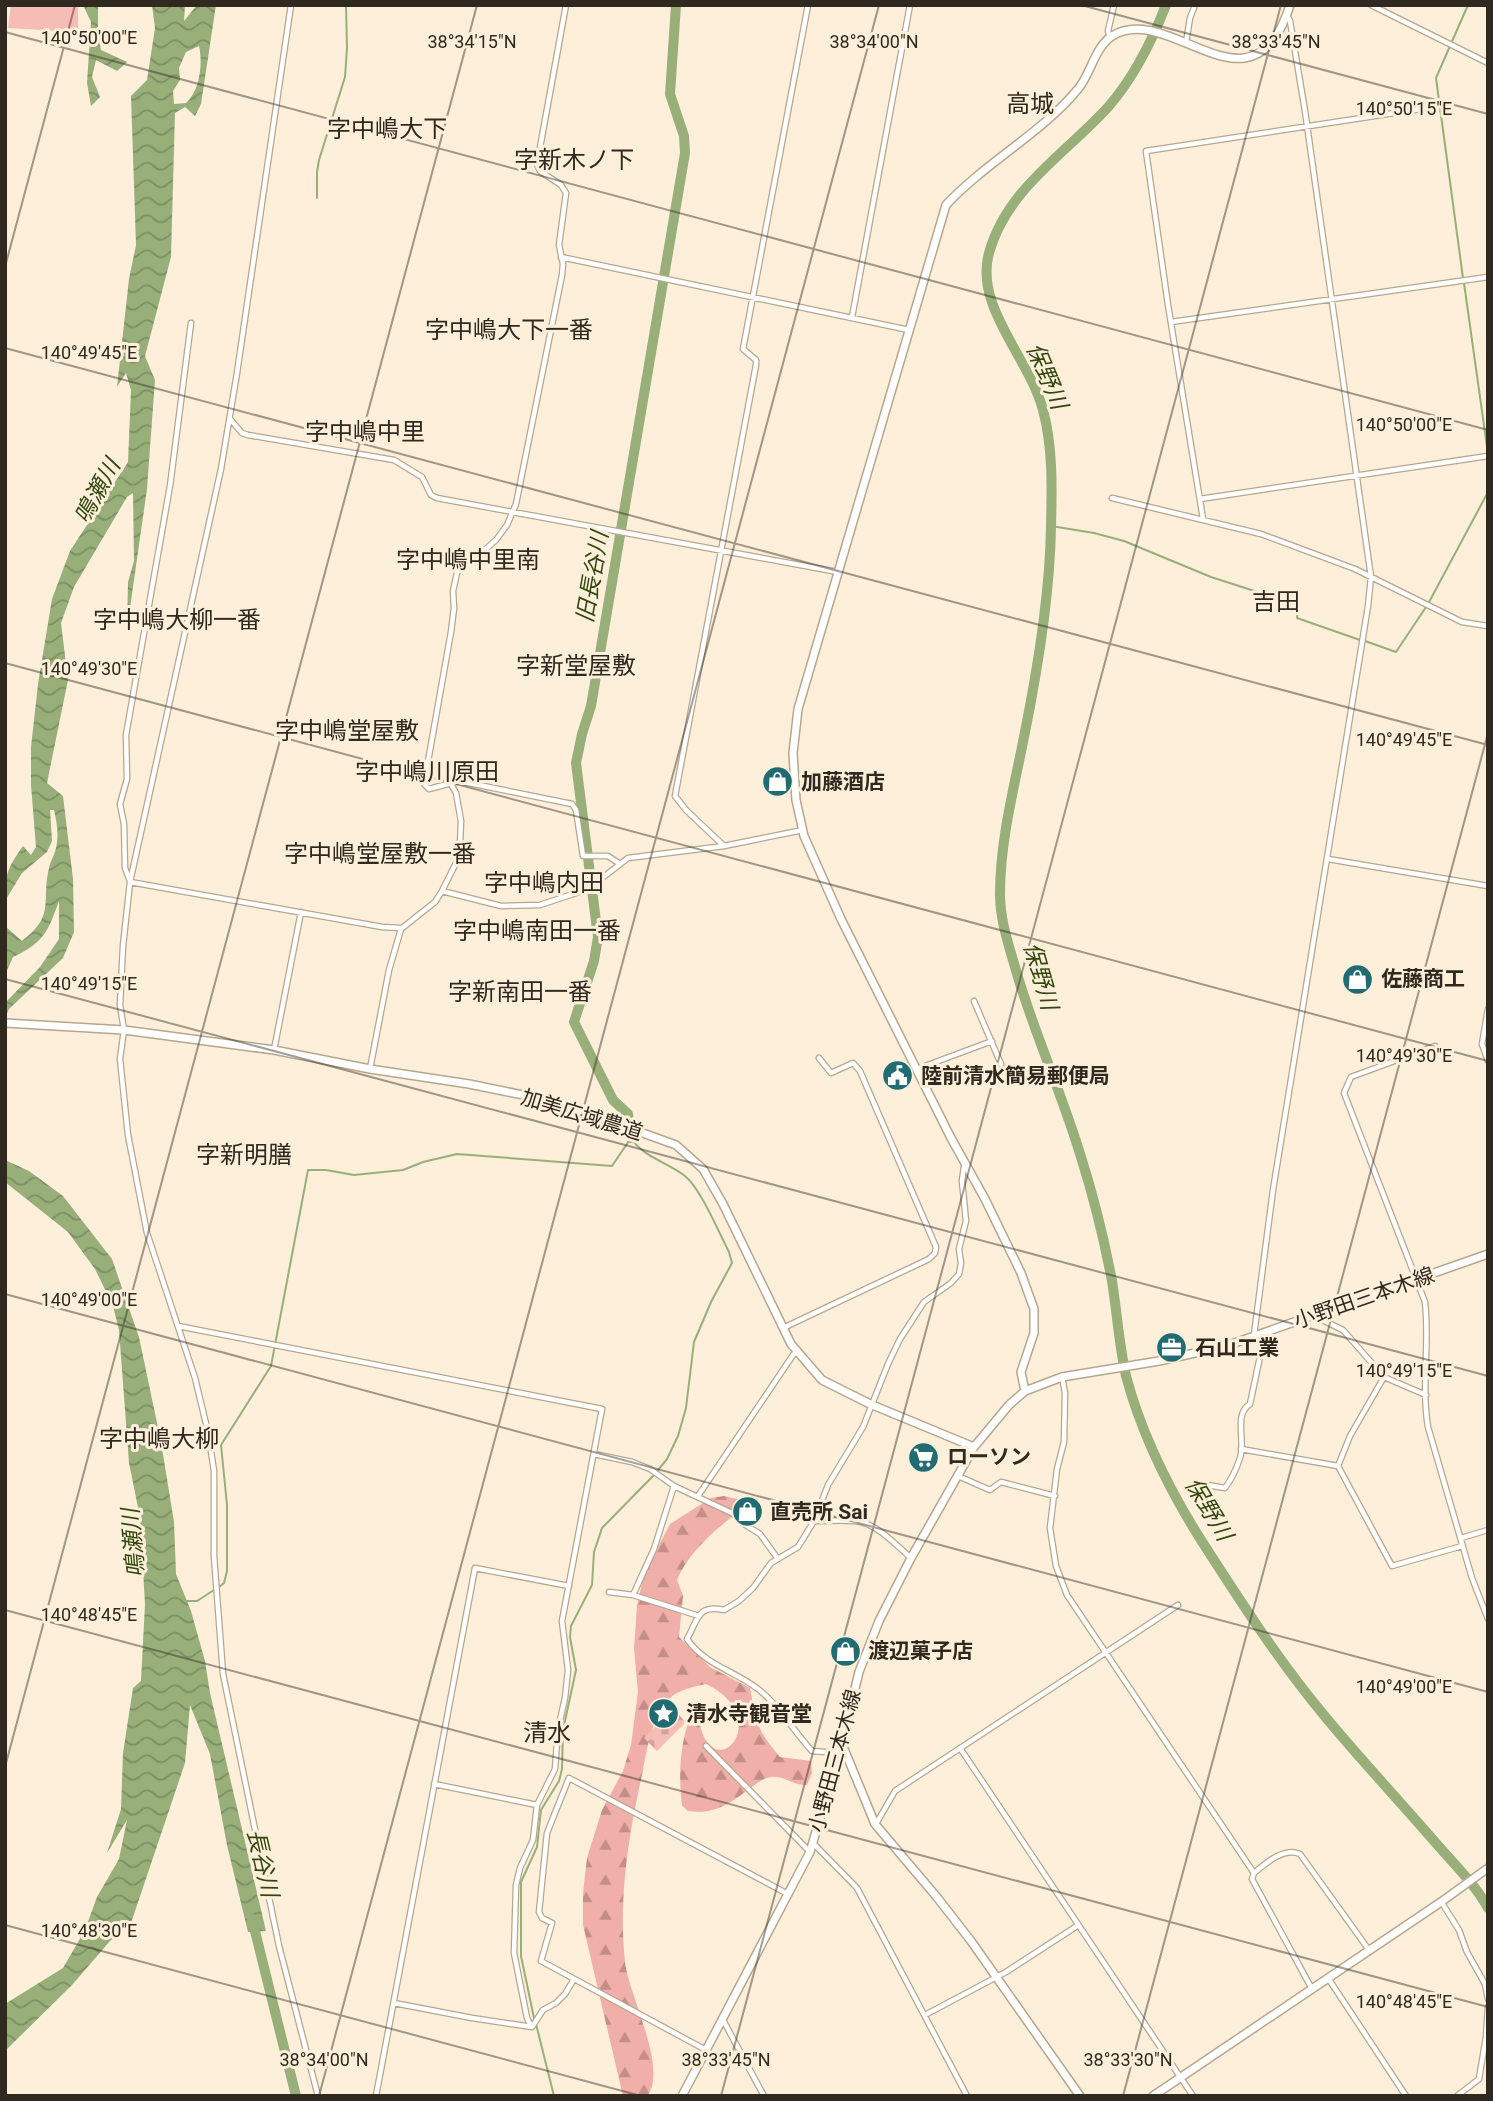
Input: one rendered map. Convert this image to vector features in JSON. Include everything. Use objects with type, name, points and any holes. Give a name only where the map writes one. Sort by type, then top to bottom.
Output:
[{"type":"street","points":[[291,5],[230,419],[194,598],[130,882],[123,946],[120,1005],[124,1030],[120,1059],[123,1099],[135,1173],[156,1267],[200,1394],[212,1458],[214,1556],[223,1674],[279,1946],[318,2096]]},
{"type":"street","points":[[566,5],[537,164],[540,171],[559,183],[566,193],[560,238],[562,275],[514,511],[496,540],[486,550],[462,565],[455,581],[452,624],[424,784],[427,789],[459,781],[572,804],[576,810],[583,856],[608,856],[620,864]]},
{"type":"street","points":[[724,846],[675,796],[756,365],[754,358],[743,349],[808,5]]},
{"type":"street","points":[[852,317],[910,5]]},
{"type":"street","points":[[1110,39],[1108,31],[1114,5]]},
{"type":"street","points":[[1186,43],[1195,5]]},
{"type":"street","points":[[1025,1391],[1021,1372],[1034,1333],[1034,1309],[1015,1261],[985,1199],[841,919],[803,830],[796,800],[793,753],[798,709],[946,205],[966,184],[1056,111],[1080,88],[1097,53],[1110,39],[1128,30],[1149,31],[1228,58],[1251,57],[1272,45],[1284,26],[1290,5]]},
{"type":"street","points":[[1371,5],[1488,63]]},
{"type":"street","points":[[1207,1485],[1225,1488],[1240,1458],[1242,1415],[1245,1407],[1250,1404],[1262,1347],[1257,1335],[1273,1190],[1371,577],[1294,39],[1287,15]]},
{"type":"street","points":[[1203,519],[1146,151],[1427,108]]},
{"type":"street","points":[[561,257],[909,330]]},
{"type":"street","points":[[1171,322],[1488,277]]},
{"type":"street","points":[[130,882],[125,868],[124,824],[120,804],[127,779],[126,735],[170,486],[191,323]]},
{"type":"street","points":[[230,419],[247,435],[394,460],[422,477],[433,498],[839,573]]},
{"type":"street","points":[[1200,499],[1486,457]]},
{"type":"street","points":[[1112,498],[1261,534],[1371,577],[1462,622],[1488,626]]},
{"type":"street","points":[[370,1069],[389,970],[402,928],[430,907],[442,891],[457,861],[461,835],[456,793],[451,784]]},
{"type":"street","points":[[442,891],[501,906],[540,905],[588,889],[624,860],[633,857],[724,846],[803,830]]},
{"type":"street","points":[[1328,859],[1488,886]]},
{"type":"street","points":[[130,882],[382,927],[402,928]]},
{"type":"street","points":[[274,1050],[301,912]]},
{"type":"street","points":[[974,1001],[1001,1064]]},
{"type":"street","points":[[1488,1009],[1482,1044],[1488,1061]]},
{"type":"street","name":"加美広域農道","points":[[5,1023],[113,1028],[274,1050],[370,1069],[469,1084],[558,1102],[676,1145],[703,1169],[723,1204],[783,1328],[821,1380],[873,1406],[974,1447]]},
{"type":"street","points":[[916,1069],[992,1041]]},
{"type":"street","points":[[1434,1046],[1351,1077],[1344,1093],[1425,1301],[1428,1427],[1462,1546],[1488,1619]]},
{"type":"street","points":[[783,1328],[929,1259],[935,1253],[936,1247],[860,1071],[853,1063],[831,1073],[819,1058]]},
{"type":"street","points":[[839,1753],[812,1751],[762,1692],[713,1664],[687,1639],[699,1616],[706,1609],[724,1610],[739,1601],[753,1588],[771,1563],[798,1546],[814,1521],[828,1485],[853,1446],[873,1406],[893,1351],[924,1302],[959,1274],[959,1249],[966,1221],[962,1181],[965,1163]]},
{"type":"street","name":"小野田三本木線","points":[[682,2096],[810,1852],[842,1744],[864,1656],[911,1558],[957,1475],[974,1447],[1009,1405],[1025,1391],[1062,1377],[1159,1361],[1226,1346],[1488,1254]]},
{"type":"street","points":[[1314,1316],[1343,1330],[1384,1377],[1426,1395]]},
{"type":"street","points":[[178,1326],[603,1409],[562,1621],[567,1678],[558,1729],[557,1761],[552,1779],[537,1805],[533,1840],[520,1868],[516,1885],[516,1925],[513,1942],[516,1970],[531,2026]]},
{"type":"street","points":[[698,1496],[793,1355],[798,1352]]},
{"type":"street","points":[[1062,1377],[1065,1393],[1064,1442],[1057,1468],[1049,1528],[1056,1566],[1067,1595],[1254,1873]]},
{"type":"street","points":[[1338,1466],[1350,1436],[1384,1377]]},
{"type":"street","points":[[1241,1449],[1338,1466]]},
{"type":"street","points":[[594,1454],[632,1462],[653,1471],[674,1486],[734,1514],[741,1522],[755,1529],[778,1559]]},
{"type":"street","points":[[1338,1466],[1392,1566],[1462,1546]]},
{"type":"street","points":[[957,1475],[990,1490],[1001,1482],[1055,1496]]},
{"type":"street","points":[[633,1595],[654,1549],[674,1486]]},
{"type":"street","points":[[814,1521],[856,1521],[868,1525],[886,1536],[911,1558]]},
{"type":"street","points":[[1461,1538],[1488,1530]]},
{"type":"street","points":[[376,2096],[475,1567],[569,1586]]},
{"type":"street","points":[[609,1592],[633,1595],[699,1616]]},
{"type":"street","points":[[875,1825],[895,1791],[1178,1605]]},
{"type":"street","points":[[842,1744],[875,1825],[936,1896],[1080,2096]]},
{"type":"street","points":[[706,1746],[810,1852]]},
{"type":"street","points":[[960,1748],[1193,2096]]},
{"type":"street","points":[[706,2050],[541,1961],[552,1923],[542,1918],[539,1912],[547,1833],[569,1777],[789,1894]]},
{"type":"street","points":[[434,1784],[537,1805]]},
{"type":"street","points":[[813,1843],[857,1888],[967,2096]]},
{"type":"street","points":[[1312,1989],[1252,1879],[1254,1873],[1284,1853],[1300,1854],[1369,1950]]},
{"type":"street","points":[[1153,2096],[1488,1868]]},
{"type":"street","points":[[1444,1900],[1460,1930],[1467,1952],[1485,1984],[1488,1999]]},
{"type":"street","points":[[925,2015],[996,1978],[1077,1926]]},
{"type":"street","points":[[1328,1978],[1406,2096]]},
{"type":"street","points":[[394,2003],[531,2026],[544,2010],[556,2003],[574,1979]]},
{"type":"street","points":[[1457,2096],[1479,2079],[1488,2007]]},
{"type":"street","points":[[723,2020],[764,2096]]},
{"type":"green space","points":[[11,5],[78,5],[78,32],[8,28]]},
{"type":"green space","points":[[724,1496],[741,1500],[740,1511],[704,1542],[688,1560],[677,1580],[683,1596],[679,1637],[710,1667],[750,1688],[756,1718],[766,1739],[780,1757],[811,1761],[812,1773],[807,1785],[775,1777],[768,1778],[715,1809],[688,1811],[682,1805],[680,1769],[685,1733],[693,1710],[698,1715],[704,1738],[714,1748],[725,1749],[734,1742],[738,1730],[737,1715],[727,1699],[706,1684],[675,1694],[661,1708],[650,1738],[633,1817],[623,1913],[625,1962],[650,2050],[652,2084],[647,2096],[623,2096],[583,1925],[587,1858],[602,1810],[623,1771],[631,1745],[638,1692],[634,1648],[637,1606],[644,1574],[670,1524],[711,1498]]},
{"type":"green space","points":[[673,1709],[686,1722],[657,1751],[644,1738]]},
{"type":"water","points":[[83,5],[98,5],[98,37],[101,50],[127,62],[117,71],[96,60],[92,77],[100,97],[91,106],[87,83],[91,22]]},
{"type":"water","points":[[152,5],[185,5],[184,21],[197,5],[216,5],[201,104],[195,116],[185,107],[175,113],[171,257],[145,356],[155,380],[147,489],[127,629],[128,582],[134,561],[133,493],[127,497],[74,587],[61,623],[68,680],[47,783],[63,796],[73,879],[74,932],[63,958],[9,1009],[5,1018],[5,1003],[40,967],[59,939],[59,901],[44,935],[32,947],[13,957],[5,975],[5,926],[22,941],[39,923],[45,908],[47,880],[57,843],[54,810],[50,810],[52,841],[47,852],[22,873],[5,901],[6,878],[13,860],[23,846],[31,855],[36,847],[31,747],[52,599],[70,551],[128,462],[131,390],[126,373],[117,387],[129,279],[136,245],[131,96],[147,80],[155,28]],"holes":[[[199,46],[199,76],[191,98],[186,103],[174,104],[173,91],[180,80],[179,68],[186,52]]]},
{"type":"water","points":[[5,1160],[29,1171],[63,1196],[112,1259],[139,1337],[174,1522],[176,1574],[191,1611],[205,1661],[210,1693],[266,1931],[248,1932],[227,1845],[210,1754],[190,1705],[185,1763],[131,1923],[110,1941],[72,1985],[5,2051],[5,2004],[63,1968],[85,1930],[97,1897],[119,1859],[127,1820],[107,1853],[121,1809],[123,1753],[133,1688],[141,1681],[145,1604],[140,1517],[129,1463],[119,1330],[113,1306],[95,1269],[68,1232],[5,1182]]},
{"type":"waterway","points":[[317,198],[319,160],[345,77],[346,5]]},
{"type":"waterway","name":"旧長谷川","points":[[631,1138],[628,1114],[613,1100],[574,1022],[594,961],[598,937],[576,763],[591,706],[685,153],[684,136],[670,94],[676,5]]},
{"type":"waterway","name":"保野川","points":[[1166,5],[1148,45],[1126,83],[1093,123],[1024,190],[1009,209],[989,253],[986,273],[989,293],[1043,410],[1049,438],[1052,482],[1050,552],[1042,632],[1002,854],[1000,903],[1003,922],[1022,991],[1073,1133],[1094,1203],[1112,1281],[1126,1376],[1132,1397],[1148,1440],[1178,1502],[1244,1607],[1290,1672],[1350,1747],[1463,1874],[1488,1908]]},
{"type":"waterway","points":[[1463,278],[1436,78],[1468,5]]},
{"type":"waterway","points":[[1464,283],[1488,454]]},
{"type":"waterway","points":[[1365,641],[1396,652],[1428,604],[1488,492]]},
{"type":"waterway","points":[[1051,526],[1124,541],[1211,577],[1298,605],[1297,618],[1360,640]]},
{"type":"waterway","points":[[219,1587],[224,1583],[227,1571],[227,1505],[221,1445],[271,1366],[308,1170],[354,1175],[403,1170],[457,1154],[612,1166],[631,1138],[649,1155],[678,1171],[691,1182],[709,1212],[732,1263],[694,1342],[686,1408],[678,1436],[667,1459],[654,1475],[602,1528],[594,1552],[592,1585],[571,1626],[570,1637],[576,1670],[563,1730],[562,1769],[559,1781],[541,1810],[537,1847],[521,1882],[521,1956],[534,2018]]},
{"type":"waterway","points":[[184,1601],[197,1601],[214,1590]]},
{"type":"waterway","name":"長谷川","points":[[252,1919],[296,2096]]},
{"type":"waterway","points":[[536,2024],[554,2096]]},
{"type":"place","name":"加藤酒店","points":[[778,782]]},
{"type":"place","name":"佐藤商工","points":[[1358,979]]},
{"type":"place","name":"陸前清水簡易郵便局","points":[[898,1076]]},
{"type":"place","name":"石山工業","points":[[1172,1348]]},
{"type":"place","name":"ローソン","points":[[924,1457]]},
{"type":"place","name":"直売所 Sai","points":[[747,1512]]},
{"type":"place","name":"渡辺菓子店","points":[[845,1651]]},
{"type":"place","name":"清水寺観音堂","points":[[663,1714]]},
{"type":"district","name":"高城","points":[[1030,104]]},
{"type":"district","name":"字中嶋大下","points":[[387,129]]},
{"type":"district","name":"字新木ノ下","points":[[574,160]]},
{"type":"district","name":"字中嶋大下一番","points":[[509,330]]},
{"type":"district","name":"字中嶋中里","points":[[365,432]]},
{"type":"district","name":"字中嶋中里南","points":[[468,560]]},
{"type":"district","name":"吉田","points":[[1276,602]]},
{"type":"district","name":"字中嶋大柳一番","points":[[177,620]]},
{"type":"district","name":"字新堂屋敷","points":[[576,666]]},
{"type":"district","name":"字中嶋堂屋敷","points":[[347,731]]},
{"type":"district","name":"字中嶋川原田","points":[[427,772]]},
{"type":"district","name":"字中嶋堂屋敷一番","points":[[380,854]]},
{"type":"district","name":"字中嶋内田","points":[[544,883]]},
{"type":"district","name":"字中嶋南田一番","points":[[537,931]]},
{"type":"district","name":"字新南田一番","points":[[520,992]]},
{"type":"district","name":"字新明膳","points":[[244,1155]]},
{"type":"district","name":"字中嶋大柳","points":[[159,1439]]},
{"type":"district","name":"清水","points":[[547,1733]]},
{"type":"water label","name":"鳴瀬川","points":[[97,491]]},
{"type":"water label","name":"鳴瀬川","points":[[133,1543]]}]
